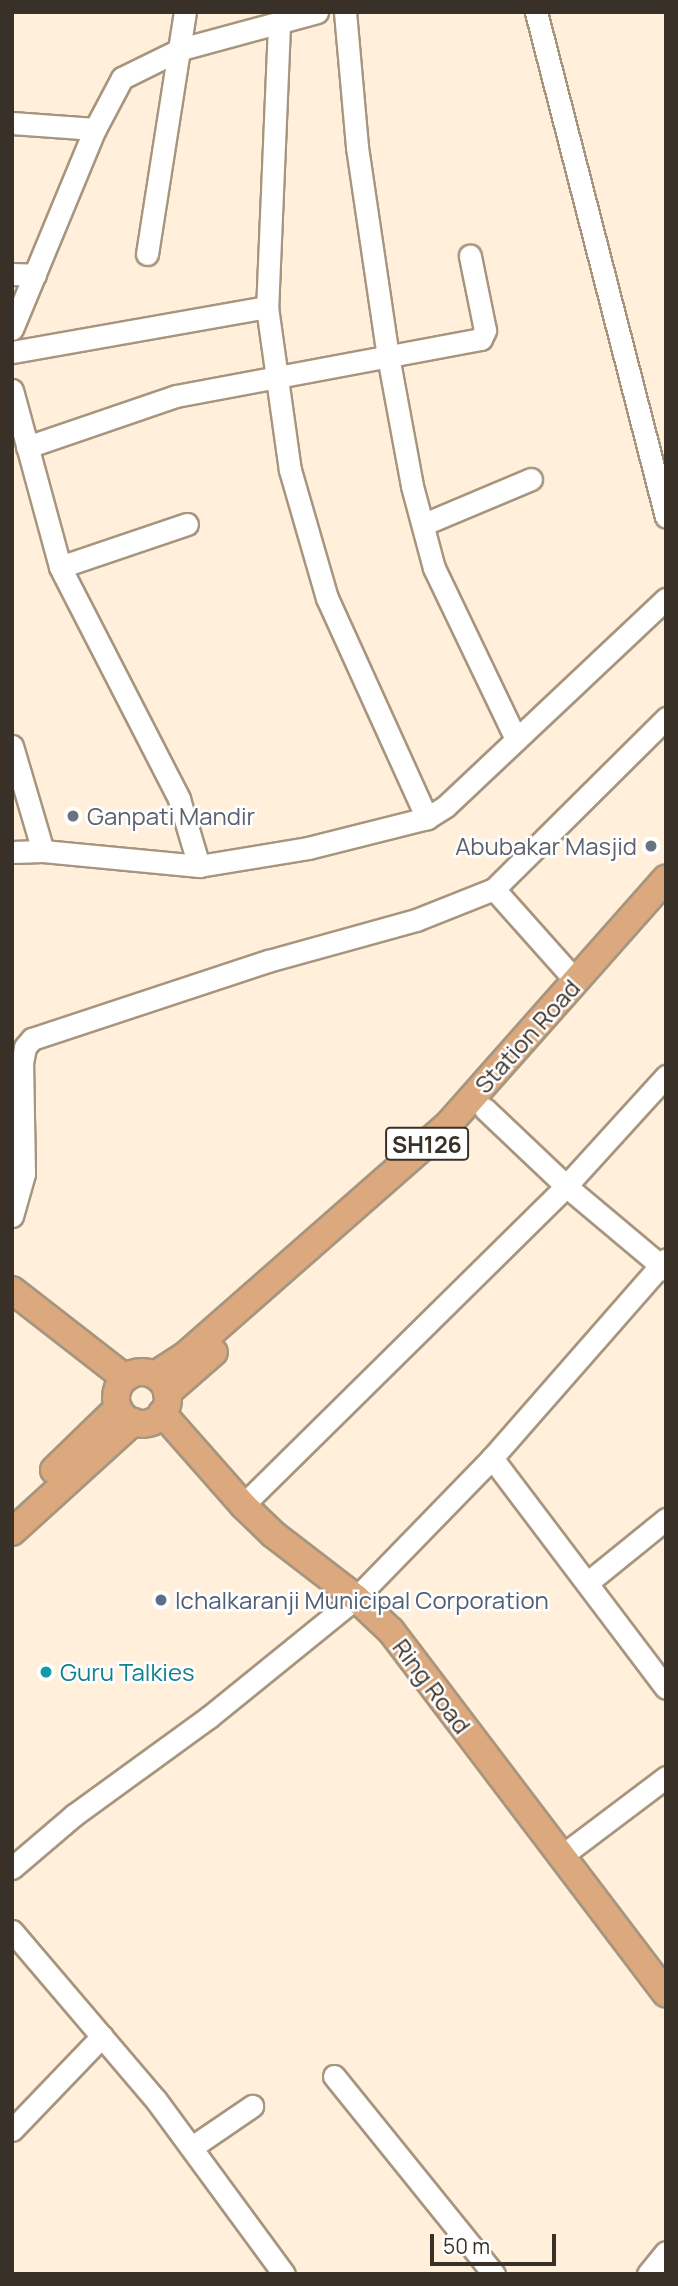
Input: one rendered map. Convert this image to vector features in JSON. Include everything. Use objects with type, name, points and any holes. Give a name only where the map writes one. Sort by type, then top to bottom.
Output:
[{"type":"main road","name":"Station Road","points":[[162,1394],[187,1353],[447,1125],[666,879]]},
{"type":"main road","name":"Station Road","points":[[162,1394],[441,1155],[485,1109],[666,903]]},
{"type":"main road","points":[[12,1290],[125,1378],[118,1387],[125,1415]]},
{"type":"main road","name":"SH126","points":[[125,1378],[134,1372],[162,1394],[144,1424],[125,1415]]},
{"type":"main road","name":"Ring Road","points":[[162,1394],[243,1505],[273,1534],[356,1598],[391,1631],[560,1857],[666,1993]]},
{"type":"main road","points":[[12,1509],[125,1415]]},
{"type":"main road","points":[[12,1532],[125,1415]]},
{"type":"street","points":[[147,254],[185,12]]},
{"type":"street","points":[[12,329],[95,130],[122,78],[136,68],[181,49],[279,25],[317,12]]},
{"type":"street","points":[[345,12],[357,147],[405,453],[434,568],[516,739]]},
{"type":"street","points":[[536,12],[666,517]]},
{"type":"street","points":[[279,25],[267,307],[290,470],[327,598],[428,818]]},
{"type":"street","points":[[12,123],[95,130]]},
{"type":"street","points":[[27,447],[176,396],[472,343],[484,335],[470,256]]},
{"type":"street","points":[[12,274],[35,275]]},
{"type":"street","points":[[12,352],[267,307]]},
{"type":"street","points":[[12,390],[60,567],[179,799],[199,866]]},
{"type":"street","points":[[424,524],[531,479]]},
{"type":"street","points":[[60,567],[187,524]]},
{"type":"street","points":[[12,852],[43,851],[199,866],[308,848],[428,818],[446,806],[666,599]]},
{"type":"street","points":[[12,1216],[24,1174],[22,1063],[25,1047],[32,1040],[268,961],[416,920],[494,889],[666,718]]},
{"type":"street","points":[[12,746],[43,851]]},
{"type":"street","points":[[494,889],[576,981]]},
{"type":"street","points":[[243,1505],[566,1186],[666,1076]]},
{"type":"street","points":[[12,1868],[74,1815],[209,1717],[356,1598],[492,1458],[664,1265],[566,1186],[485,1109]]},
{"type":"street","points":[[492,1458],[666,1688]]},
{"type":"street","points":[[587,1583],[666,1519]]},
{"type":"street","points":[[560,1857],[666,1777]]},
{"type":"street","points":[[12,1931],[156,2099],[284,2274]]},
{"type":"street","points":[[12,2130],[102,2036]]},
{"type":"street","points":[[334,2076],[494,2274]]},
{"type":"street","points":[[192,2147],[251,2106]]},
{"type":"street","points":[[648,2274],[666,2252]]},
{"type":"place","name":"Ganpati Mandir","points":[[73,816]]},
{"type":"place","name":"Abubakar Masjid","points":[[651,846]]},
{"type":"place","name":"Ichalkaranji Municipal Corporation","points":[[161,1600]]},
{"type":"place","name":"Guru Talkies","points":[[46,1672]]}]
